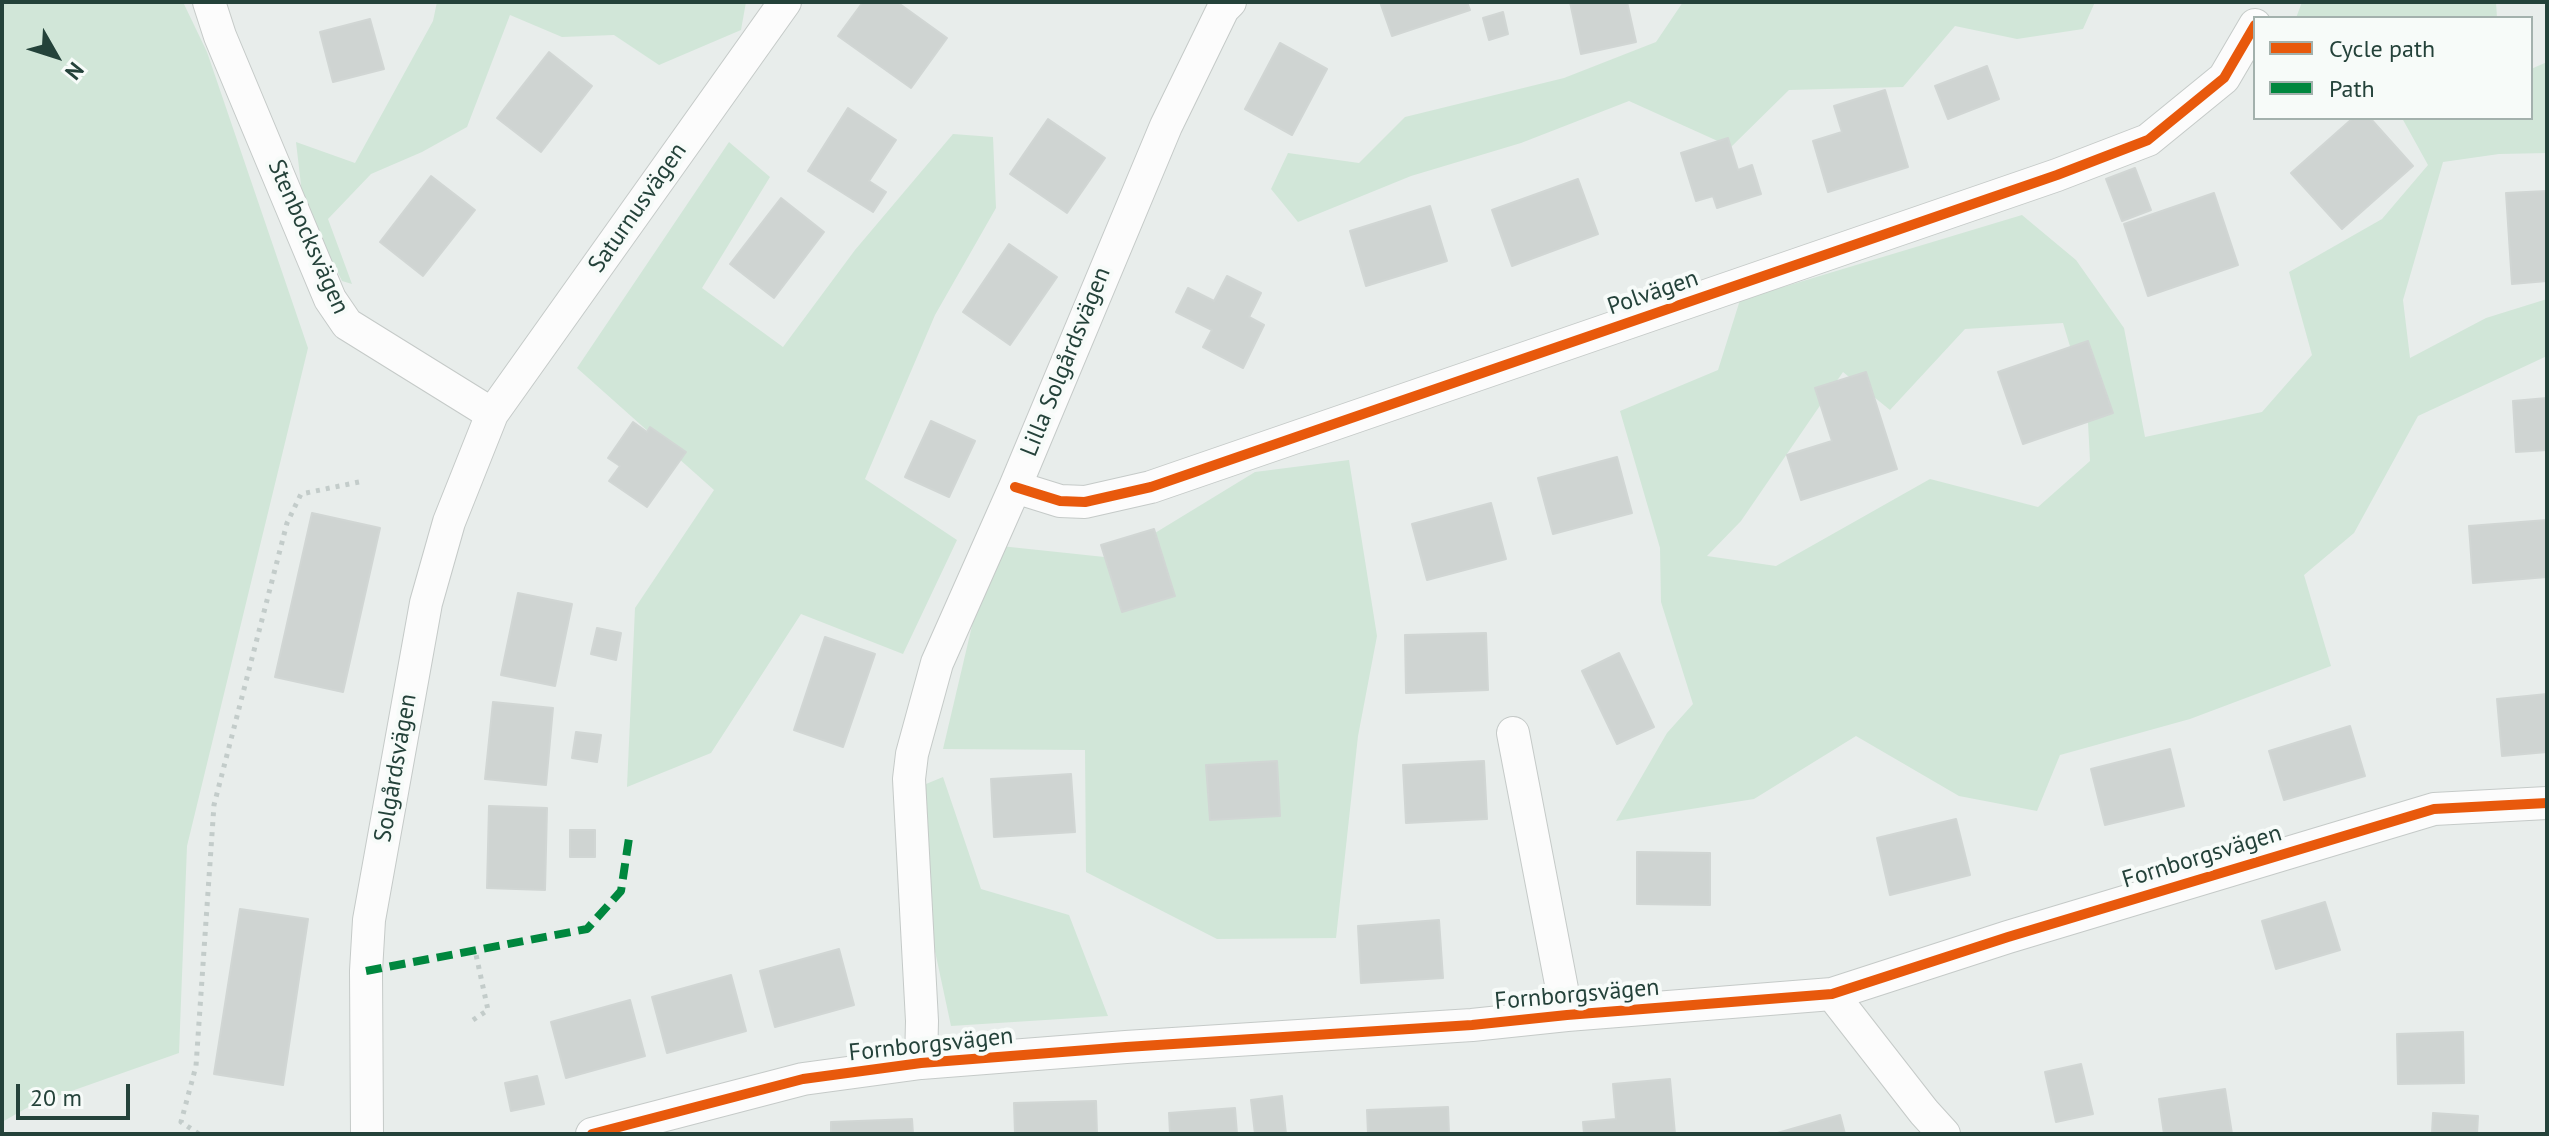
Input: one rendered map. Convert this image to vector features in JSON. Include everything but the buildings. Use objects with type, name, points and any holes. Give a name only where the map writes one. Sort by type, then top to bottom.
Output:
[{"type":"street","name":"Stenbocksvägen","points":[[187,2],[220,36]]},
{"type":"street","name":"Stenbocksvägen","points":[[209,2],[220,36],[330,299],[347,324],[492,414]]},
{"type":"street","name":"Saturnusvägen","points":[[492,414],[785,2]]},
{"type":"street","name":"Lilla Solgårdsvägen","points":[[921,1063],[922,1021],[909,779],[912,754],[937,663],[1015,487],[1166,126],[1223,9],[1230,2]]},
{"type":"street","name":"Polvägen","points":[[1015,487],[1060,501],[1085,502],[1151,487],[2057,175],[2148,140],[2224,78],[2253,28]]},
{"type":"street","name":"Solgårdsvägen","points":[[367,1134],[365,986],[369,920],[426,603],[449,522],[492,414]]},
{"type":"street","points":[[1513,733],[1567,1015]]},
{"type":"street","name":"Fornborgsvägen","points":[[592,1134],[803,1079],[921,1063],[1472,1025],[1832,994],[2008,937],[2434,809],[2547,803]]},
{"type":"street","points":[[1832,994],[1944,1134]]},
{"type":"path","points":[[199,1134],[181,1122],[196,1066],[214,805],[287,523],[301,494],[359,482]]},
{"type":"path","points":[[473,1020],[488,1010],[475,950]]},
{"type":"green space","points":[[2,2],[183,2],[207,52],[308,348],[187,846],[179,1053],[32,1105],[2,1122]]},
{"type":"green space","points":[[437,2],[746,2],[741,30],[659,65],[614,35],[562,37],[510,15],[467,127],[422,152],[371,174],[328,219],[352,284],[342,281],[303,202],[296,142],[355,163],[433,21]]},
{"type":"green space","points":[[1683,2],[2095,2],[2083,29],[2017,39],[1955,26],[1903,87],[1789,90],[1731,147],[1629,101],[1521,143],[1411,176],[1298,222],[1271,189],[1288,153],[1359,163],[1405,117],[1564,78],[1656,42]]},
{"type":"green space","points":[[2302,2],[2496,2],[2497,16],[2297,16]]},
{"type":"green space","points":[[2547,62],[2547,153],[2499,154],[2443,162],[2403,300],[2410,358],[2486,318],[2547,299],[2547,356],[2418,416],[2354,533],[2304,575],[2331,666],[2190,719],[2060,755],[2037,811],[1959,796],[1856,736],[1754,799],[1616,821],[1667,733],[1693,704],[1661,602],[1660,548],[1620,411],[1718,370],[1740,300],[2022,215],[2076,260],[2124,328],[2145,437],[2262,412],[2312,355],[2289,272],[2382,219],[2428,165],[2403,120],[2533,120],[2533,68]],"holes":[[[2063,323],[2087,403],[2090,461],[2038,507],[1930,479],[1776,566],[1707,556],[1741,521],[1843,372],[1890,410],[1965,329]]]},
{"type":"green space","points":[[953,134],[993,137],[996,208],[935,315],[865,479],[957,540],[903,654],[801,614],[711,753],[627,787],[635,608],[714,490],[577,368],[729,142],[770,177],[702,288],[783,347],[855,250]]},
{"type":"green space","points":[[1349,460],[1377,636],[1358,736],[1336,938],[1217,939],[1086,872],[1085,750],[943,749],[991,545],[1114,558],[1255,472]]},
{"type":"green space","points":[[943,777],[981,889],[1069,915],[1108,1016],[951,1026],[926,909],[909,791]]},
{"type":"marked path","points":[[366,971],[587,929],[621,891],[629,838]]},
{"type":"cycle path","points":[[1015,487],[1060,501],[1085,502],[1151,487],[2057,175],[2148,140],[2224,78],[2253,28]]},
{"type":"cycle path","points":[[592,1134],[803,1079],[921,1063],[1472,1025],[1832,994],[2008,937],[2434,809],[2547,803]]}]
